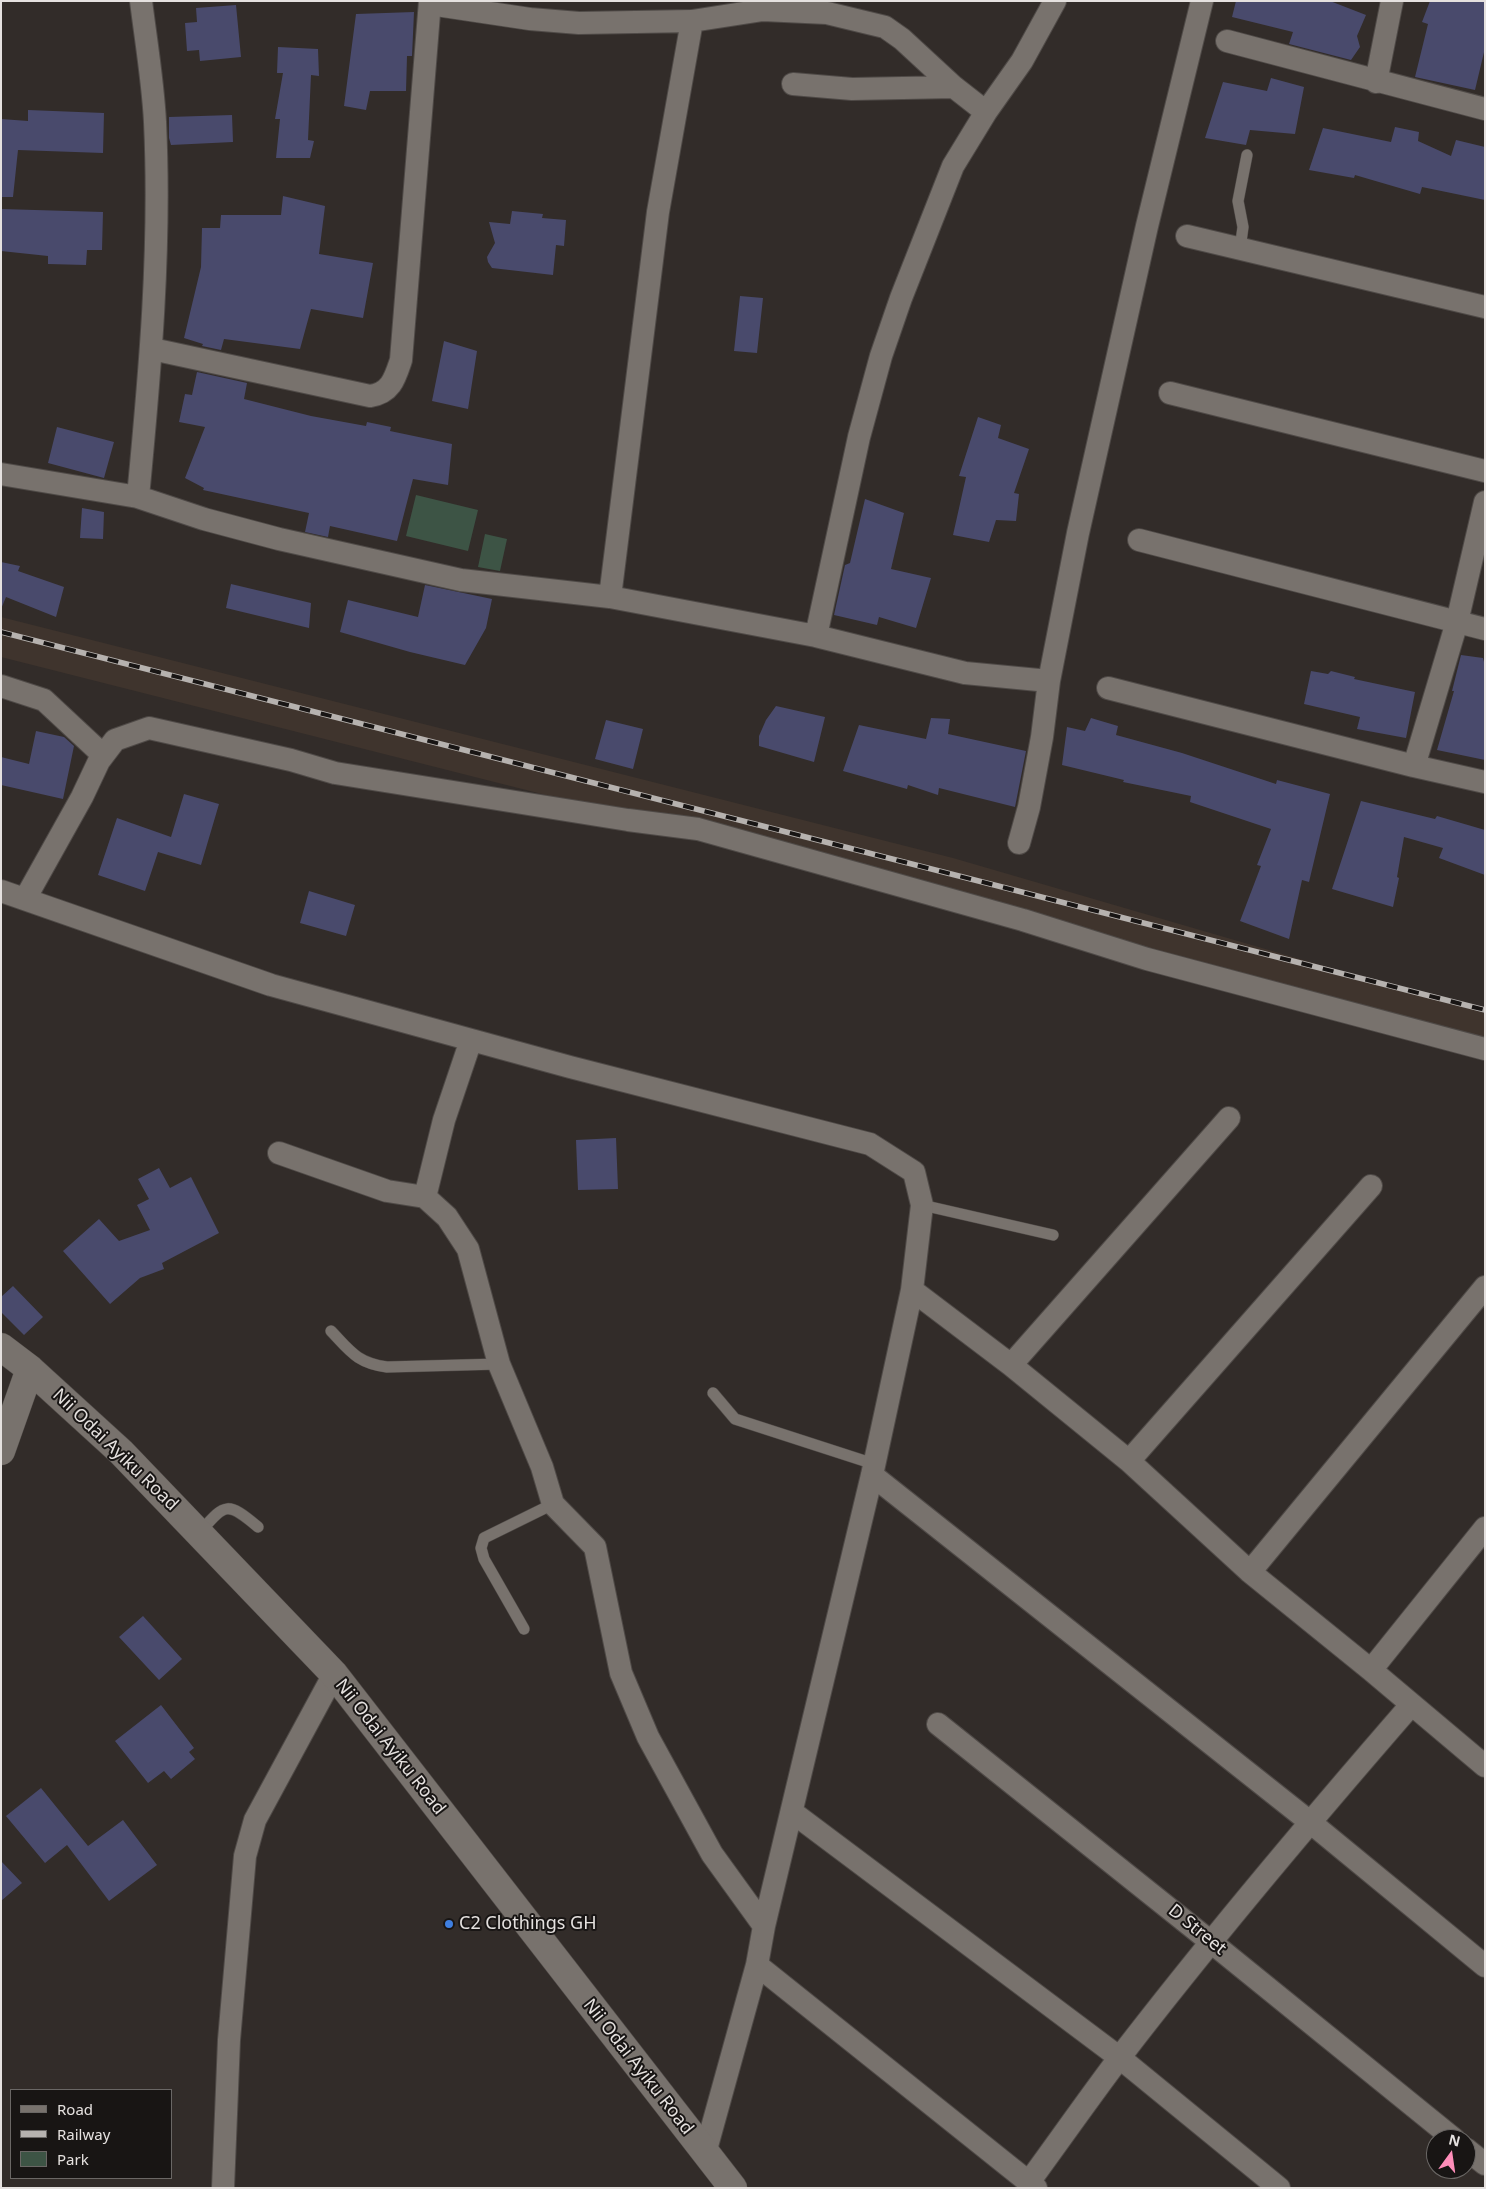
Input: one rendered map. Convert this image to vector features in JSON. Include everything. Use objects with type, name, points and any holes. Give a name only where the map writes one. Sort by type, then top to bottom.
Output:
[{"type":"street","points":[[138,497],[152,349],[157,190],[155,120],[141,1]]},
{"type":"street","points":[[816,636],[858,438],[881,356],[941,193],[953,166],[986,112],[1022,61],[1055,1]]},
{"type":"street","points":[[1019,843],[1030,807],[1049,681],[1078,533],[1112,380],[1202,1]]},
{"type":"street","points":[[1376,82],[1392,1]]},
{"type":"street","points":[[152,349],[370,396],[379,395],[388,389],[400,360],[430,2],[559,22],[692,21],[763,10],[827,13],[885,28],[902,39],[954,88],[986,112]]},
{"type":"street","points":[[610,597],[658,212],[692,21]]},
{"type":"street","points":[[1227,42],[1485,109]]},
{"type":"street","points":[[793,84],[852,89],[954,88]]},
{"type":"street","points":[[1187,236],[1485,307]]},
{"type":"street","points":[[1170,393],[1485,471]]},
{"type":"street","points":[[1,474],[138,497],[204,519],[279,539],[461,580],[610,597],[816,636],[965,674],[1049,681]]},
{"type":"street","points":[[1414,766],[1456,622],[1485,502]]},
{"type":"street","points":[[1140,540],[1485,629]]},
{"type":"street","points":[[1,686],[44,700],[103,755]]},
{"type":"street","points":[[1108,688],[1414,766],[1485,782]]},
{"type":"street","points":[[25,899],[82,797],[103,755],[115,740],[148,728],[282,758],[335,773],[628,820],[698,829],[1023,920],[1147,959],[1485,1049]]},
{"type":"street","points":[[1,891],[271,985],[471,1040],[870,1144],[914,1172],[922,1205],[912,1290],[873,1470],[764,1926],[757,1965],[705,2153]]},
{"type":"street","points":[[425,1197],[444,1120],[471,1040]]},
{"type":"street","points":[[1011,1364],[1229,1118]]},
{"type":"street","points":[[279,1153],[387,1191],[425,1197],[447,1216],[468,1250],[499,1364],[542,1468],[553,1504],[595,1547],[621,1673],[648,1737],[712,1854],[764,1926]]},
{"type":"street","points":[[1129,1462],[1372,1186]]},
{"type":"street","points":[[1250,1572],[1485,1287]]},
{"type":"street","points":[[912,1290],[1011,1364],[1129,1462],[1250,1572],[1485,1766]]},
{"type":"street","name":"Nii Odai Ayiku Road","points":[[1,1347],[30,1369],[121,1452],[334,1674],[733,2188]]},
{"type":"street","points":[[1,1451],[30,1369]]},
{"type":"street","points":[[873,1470],[1310,1822],[1485,1966]]},
{"type":"street","points":[[1371,1670],[1485,1528]]},
{"type":"street","points":[[223,2188],[229,2040],[245,1856],[255,1820],[334,1674]]},
{"type":"street","points":[[757,1965],[1032,2185],[1120,2058],[1211,1942],[1310,1822],[1411,1705]]},
{"type":"street","name":"D Street","points":[[938,1724],[1442,2129]]},
{"type":"street","points":[[792,1812],[1120,2058],[1279,2188]]},
{"type":"lane","points":[[1240,248],[1243,227],[1238,200],[1247,156]]},
{"type":"lane","points":[[922,1205],[1053,1235]]},
{"type":"lane","points":[[331,1331],[357,1359],[370,1365],[387,1367],[499,1364]]},
{"type":"lane","points":[[714,1393],[734,1419],[873,1470]]},
{"type":"lane","points":[[524,1629],[484,1559],[481,1548],[484,1538],[553,1504]]},
{"type":"lane","points":[[199,1533],[220,1510],[229,1508],[239,1510],[258,1527]]},
{"type":"shaded area","points":[[1,617],[953,858],[1485,1013],[1485,1054],[929,892],[1,657]]},
{"type":"green space","points":[[416,495],[478,510],[468,551],[406,536]]},
{"type":"green space","points":[[485,534],[507,539],[500,571],[478,567]]},
{"type":"building","points":[[1236,1],[1330,1],[1366,15],[1357,36],[1360,47],[1351,60],[1289,44],[1293,32],[1232,17]]},
{"type":"building","points":[[1430,1],[1485,1],[1485,48],[1475,90],[1415,77],[1428,24],[1422,22]]},
{"type":"building","points":[[236,5],[241,57],[200,61],[199,50],[187,51],[185,23],[197,22],[196,8]]},
{"type":"building","points":[[414,12],[412,56],[407,56],[406,91],[370,91],[366,110],[344,106],[356,14]]},
{"type":"building","points":[[278,47],[318,49],[319,76],[311,75],[308,140],[314,141],[310,158],[276,158],[280,119],[275,119],[283,73],[277,73]]},
{"type":"building","points":[[1271,78],[1304,87],[1295,134],[1250,130],[1246,145],[1205,138],[1223,82],[1267,91]]},
{"type":"building","points":[[28,110],[104,113],[103,153],[18,150],[13,197],[1,197],[1,119],[28,121]]},
{"type":"building","points":[[232,115],[233,142],[171,145],[169,117]]},
{"type":"building","points":[[1395,127],[1419,132],[1418,141],[1451,156],[1456,140],[1485,147],[1485,200],[1422,187],[1420,194],[1355,175],[1354,178],[1309,170],[1323,128],[1391,142]]},
{"type":"building","points":[[283,196],[325,206],[319,254],[373,263],[363,318],[311,309],[300,349],[224,339],[221,350],[202,346],[203,344],[184,338],[201,267],[202,228],[220,228],[221,215],[281,215]]},
{"type":"building","points":[[1,209],[103,212],[102,250],[87,250],[86,265],[48,264],[48,256],[1,251]]},
{"type":"building","points":[[512,211],[543,214],[542,218],[566,220],[564,246],[556,245],[553,275],[492,268],[488,262],[487,257],[495,243],[489,222],[510,224]]},
{"type":"building","points":[[740,296],[763,298],[757,353],[734,351]]},
{"type":"building","points":[[444,341],[477,351],[468,409],[432,401]]},
{"type":"building","points":[[197,372],[247,383],[244,399],[311,416],[366,426],[367,422],[391,427],[390,431],[452,444],[448,485],[413,479],[397,541],[330,526],[328,537],[305,532],[309,513],[203,490],[204,488],[185,478],[205,427],[179,422],[185,394],[192,395]]},
{"type":"building","points":[[978,417],[1001,425],[998,438],[1029,449],[1014,493],[1019,494],[1016,521],[996,520],[989,542],[953,535],[966,477],[959,476]]},
{"type":"building","points":[[57,427],[114,442],[104,478],[48,463]]},
{"type":"building","points":[[865,499],[904,513],[891,569],[931,578],[916,628],[879,617],[877,625],[834,615],[845,565],[850,563]]},
{"type":"building","points":[[82,508],[104,512],[103,539],[80,538]]},
{"type":"building","points":[[1,562],[20,566],[18,571],[64,587],[56,617],[6,597],[1,609]]},
{"type":"building","points":[[231,584],[311,603],[309,628],[226,608]]},
{"type":"building","points":[[425,585],[492,599],[486,628],[465,665],[340,632],[348,600],[418,617]]},
{"type":"building","points":[[1461,655],[1483,658],[1485,666],[1485,760],[1437,750],[1454,691],[1452,691]]},
{"type":"building","points":[[1311,671],[1328,674],[1331,671],[1355,677],[1354,679],[1415,692],[1406,738],[1357,729],[1360,717],[1304,704]]},
{"type":"building","points":[[776,706],[825,717],[814,762],[759,746],[759,736],[766,720]]},
{"type":"building","points":[[931,718],[950,719],[948,734],[1026,751],[1015,807],[939,788],[938,795],[908,785],[907,789],[843,771],[859,725],[926,739]]},
{"type":"building","points":[[1091,718],[1118,726],[1116,735],[1182,753],[1276,784],[1277,780],[1330,794],[1309,882],[1302,880],[1289,939],[1240,921],[1261,866],[1257,865],[1271,829],[1190,802],[1191,796],[1123,782],[1124,780],[1062,765],[1067,727],[1085,731]]},
{"type":"building","points":[[606,720],[643,729],[633,769],[595,759]]},
{"type":"building","points":[[36,731],[64,737],[74,746],[63,799],[1,785],[1,757],[29,764]]},
{"type":"building","points":[[184,794],[219,804],[201,865],[158,852],[145,891],[98,875],[117,818],[171,837]]},
{"type":"building","points":[[1361,801],[1435,819],[1437,816],[1485,830],[1485,875],[1439,858],[1443,848],[1404,837],[1393,907],[1332,889]]},
{"type":"building","points":[[309,891],[355,905],[346,936],[300,923]]},
{"type":"building","points":[[616,1138],[618,1189],[578,1190],[576,1140]]},
{"type":"building","points":[[159,1168],[170,1188],[191,1177],[219,1233],[162,1263],[164,1269],[140,1278],[110,1304],[63,1251],[99,1219],[119,1241],[150,1230],[137,1205],[149,1199],[138,1179]]},
{"type":"building","points":[[13,1286],[43,1317],[24,1335],[1,1312],[1,1297]]},
{"type":"building","points":[[143,1616],[182,1659],[159,1680],[119,1637]]},
{"type":"building","points":[[161,1705],[194,1748],[189,1752],[195,1759],[171,1779],[164,1771],[148,1783],[115,1741]]},
{"type":"building","points":[[41,1788],[88,1846],[123,1820],[157,1865],[109,1901],[67,1845],[45,1863],[6,1816]]},
{"type":"building","points":[[1,1861],[22,1883],[1,1901]]},
{"type":"railway","points":[[1,632],[1485,1010]]},
{"type":"place","name":"C2 Clothings GH","points":[[449,1924]]}]
